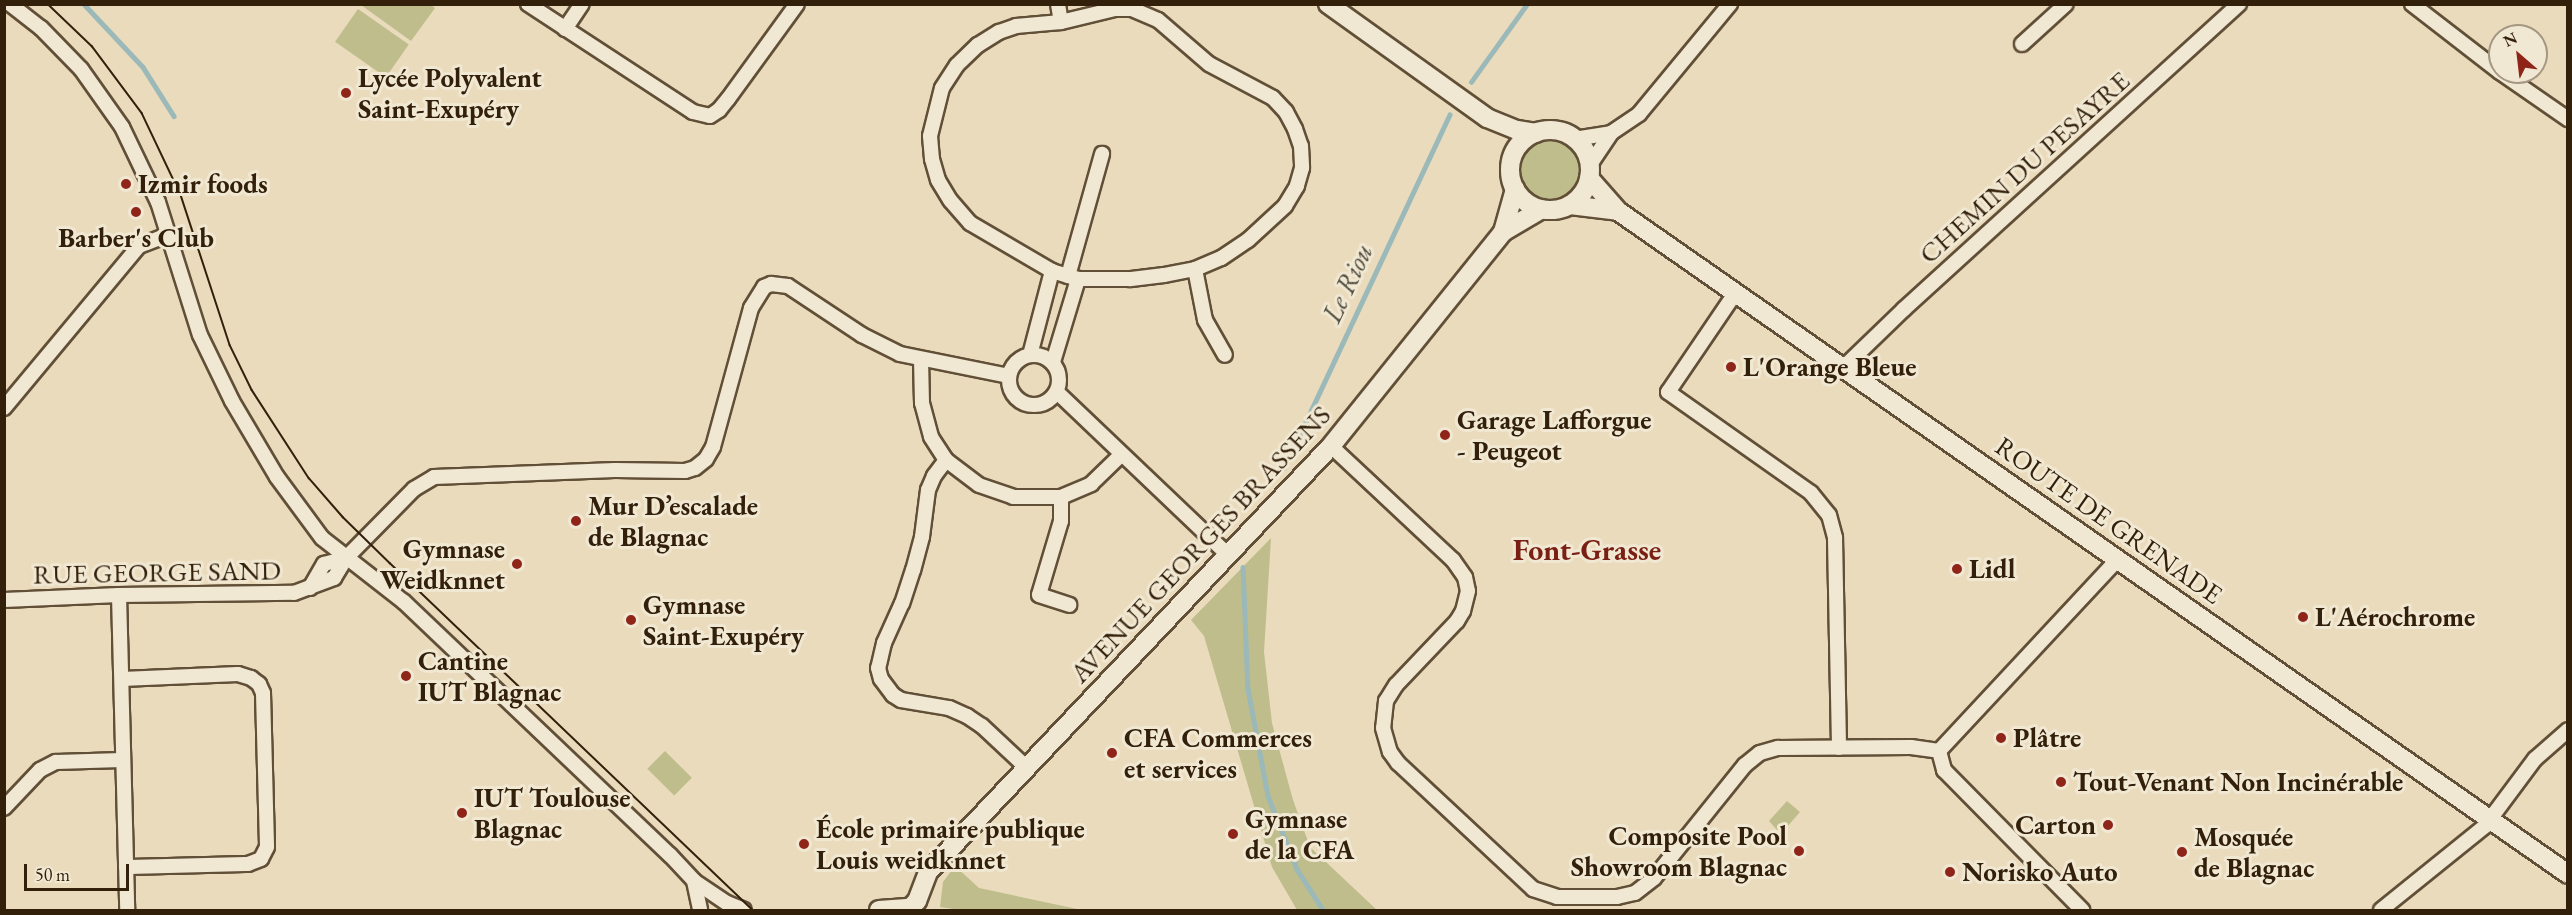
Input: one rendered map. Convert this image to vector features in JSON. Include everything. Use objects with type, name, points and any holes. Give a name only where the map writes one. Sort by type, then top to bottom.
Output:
[{"type":"main road","points":[[1328,4],[1487,118],[1500,132],[1512,158],[1511,177],[1515,189],[1526,202],[1542,209],[1556,210],[1570,205],[1582,193],[1589,172]]},
{"type":"main road","points":[[1487,118],[1517,130],[1536,133],[1559,132],[1574,139],[1585,151],[1589,172],[1618,211]]},
{"type":"main road","points":[[1512,158],[1521,143],[1536,133]]},
{"type":"main road","name":"AVENUE GEORGES BRASSENS","points":[[1503,232],[1515,189]]},
{"type":"main road","points":[[1570,205],[1618,211]]},
{"type":"main road","name":"AVENUE GEORGES BRASSENS","points":[[880,910],[910,908],[917,901],[928,872],[1331,446],[1503,232],[1542,209]]},
{"type":"main road","name":"ROUTE DE GRENADE","points":[[1618,211],[2568,874]]},
{"type":"main road","points":[[924,886],[929,910]]},
{"type":"street","points":[[10,4],[61,47],[103,97],[144,169],[200,335],[232,401],[284,486],[322,538],[404,602],[670,855],[694,881],[727,903],[744,910]]},
{"type":"street","points":[[528,4],[693,112],[710,116],[720,110],[797,4]]},
{"type":"street","points":[[565,29],[582,4]]},
{"type":"street","points":[[1058,4],[1061,22]]},
{"type":"street","points":[[1574,139],[1611,133],[1640,114],[1730,4]]},
{"type":"street","points":[[2022,44],[2066,4]]},
{"type":"street","name":"CHEMIN DU PESAYRE","points":[[1844,367],[1904,309],[2239,4]]},
{"type":"street","points":[[2412,4],[2488,63]]},
{"type":"street","points":[[1116,9],[1144,12],[1173,31],[1209,64],[1273,98],[1286,112],[1301,146],[1302,168],[1297,186],[1285,206],[1248,240],[1221,258],[1195,269],[1129,279],[1073,277],[1052,271],[970,223],[950,200],[938,180],[932,159],[930,136],[942,88],[957,65],[978,45],[1016,26],[1061,22],[1116,9]]},
{"type":"street","points":[[2520,84],[2565,112]]},
{"type":"street","points":[[1589,172],[1611,133]]},
{"type":"street","points":[[1053,362],[1102,154]]},
{"type":"street","points":[[4,408],[139,246],[168,235]]},
{"type":"street","points":[[1195,269],[1205,320],[1225,355]]},
{"type":"street","points":[[1030,355],[1052,271]]},
{"type":"street","name":"RUE GEORGE SAND","points":[[4,600],[119,595],[294,593],[334,578],[346,558],[414,489],[434,477],[615,470],[685,471],[696,468],[706,459],[713,447],[751,308],[764,287],[771,284],[788,286],[880,346],[921,359]]},
{"type":"street","points":[[1736,292],[1668,392],[1811,493],[1829,515],[1835,538],[1839,748]]},
{"type":"street","points":[[1030,355],[1046,357],[1053,362],[1059,371],[1060,382],[1057,392],[1041,405],[1022,402],[1010,387],[1009,376],[1012,366],[1030,355]]},
{"type":"street","points":[[1009,376],[921,359],[925,420],[938,450],[946,460],[979,485],[1013,496],[1061,497],[1091,483],[1121,455]]},
{"type":"street","points":[[1057,392],[1229,556]]},
{"type":"street","points":[[1331,446],[1453,560],[1465,577],[1468,591],[1463,611],[1457,621],[1396,685],[1386,701],[1383,728],[1390,752],[1398,763],[1533,889],[1557,897],[1617,897],[1635,893],[1654,878],[1745,765],[1760,753],[1778,748],[1911,747],[1939,751]]},
{"type":"street","points":[[946,460],[934,476],[928,490],[922,537],[913,570],[902,603],[884,643],[878,668],[881,680],[893,695],[901,700],[949,708],[967,716],[982,726],[1027,768]]},
{"type":"street","points":[[1061,497],[1060,521],[1039,595],[1069,605]]},
{"type":"street","points":[[1939,751],[2118,559]]},
{"type":"street","points":[[119,595],[128,910]]},
{"type":"street","points":[[122,679],[238,674],[251,678],[259,684],[263,693],[267,848],[261,859],[248,864],[126,867]]},
{"type":"street","points":[[2381,910],[2490,820],[2535,759],[2568,730]]},
{"type":"street","points":[[1939,751],[1944,770],[2073,907]]},
{"type":"street","points":[[4,808],[40,770],[56,762],[122,760]]},
{"type":"street","points":[[694,881],[700,910]]},
{"type":"shaded area","points":[[361,5],[431,5],[435,8],[411,41]]},
{"type":"shaded area","points":[[358,9],[409,45],[386,77],[335,42]]},
{"type":"shaded area","points":[[1544,141],[1556,141],[1571,149],[1579,164],[1579,176],[1571,191],[1556,199],[1544,199],[1529,191],[1521,176],[1521,164],[1529,149]]},
{"type":"shaded area","points":[[1271,538],[1264,652],[1272,723],[1293,800],[1310,847],[1377,910],[1297,910],[1272,867],[1204,636],[1191,620]]},
{"type":"shaded area","points":[[665,751],[692,778],[674,796],[647,769]]},
{"type":"shaded area","points":[[1787,801],[1800,812],[1787,827],[1777,830],[1769,821]]},
{"type":"shaded area","points":[[955,866],[979,888],[1082,910],[960,910],[940,907],[943,882]]},
{"type":"waterway","points":[[84,4],[143,67],[174,116]]},
{"type":"waterway","name":"Le Riou","points":[[1471,82],[1527,4]]},
{"type":"waterway","name":"Le Riou","points":[[1284,468],[1449,115]]},
{"type":"waterway","name":"Le Riou","points":[[1243,567],[1248,689],[1268,796],[1297,869],[1323,910]]},
{"type":"tram line","points":[[48,4],[92,46],[142,113],[181,195],[230,345],[252,390],[309,478],[343,517],[390,563],[753,910]]},
{"type":"place","name":"Lycée Polyvalent Saint-Exupéry","points":[[346,93]]},
{"type":"place","name":"Izmir foods","points":[[126,184]]},
{"type":"place","name":"Barber's Club","points":[[136,212]]},
{"type":"place","name":"L'Orange Bleue","points":[[1731,367]]},
{"type":"place","name":"Garage Lafforgue - Peugeot","points":[[1445,435]]},
{"type":"place","name":"Mur D’escalade de Blagnac","points":[[576,521]]},
{"type":"place","name":"Gymnase Weidknnet","points":[[517,564]]},
{"type":"place","name":"Lidl","points":[[1957,569]]},
{"type":"place","name":"L'Aérochrome","points":[[2303,617]]},
{"type":"place","name":"Gymnase Saint-Exupéry","points":[[631,620]]},
{"type":"place","name":"Cantine IUT Blagnac","points":[[406,676]]},
{"type":"place","name":"Plâtre","points":[[2001,738]]},
{"type":"place","name":"CFA Commerces et services","points":[[1112,753]]},
{"type":"place","name":"Tout-Venant Non Incinérable","points":[[2061,782]]},
{"type":"place","name":"IUT Toulouse Blagnac","points":[[462,813]]},
{"type":"place","name":"Carton","points":[[2108,825]]},
{"type":"place","name":"Gymnase de la CFA","points":[[1233,834]]},
{"type":"place","name":"École primaire publique Louis weidknnet","points":[[804,844]]},
{"type":"place","name":"Composite Pool Showroom Blagnac","points":[[1799,851]]},
{"type":"place","name":"Mosquée de Blagnac","points":[[2182,852]]},
{"type":"place","name":"Norisko Auto","points":[[1950,872]]},
{"type":"district","name":"Font-Grasse","points":[[1587,550]]}]
